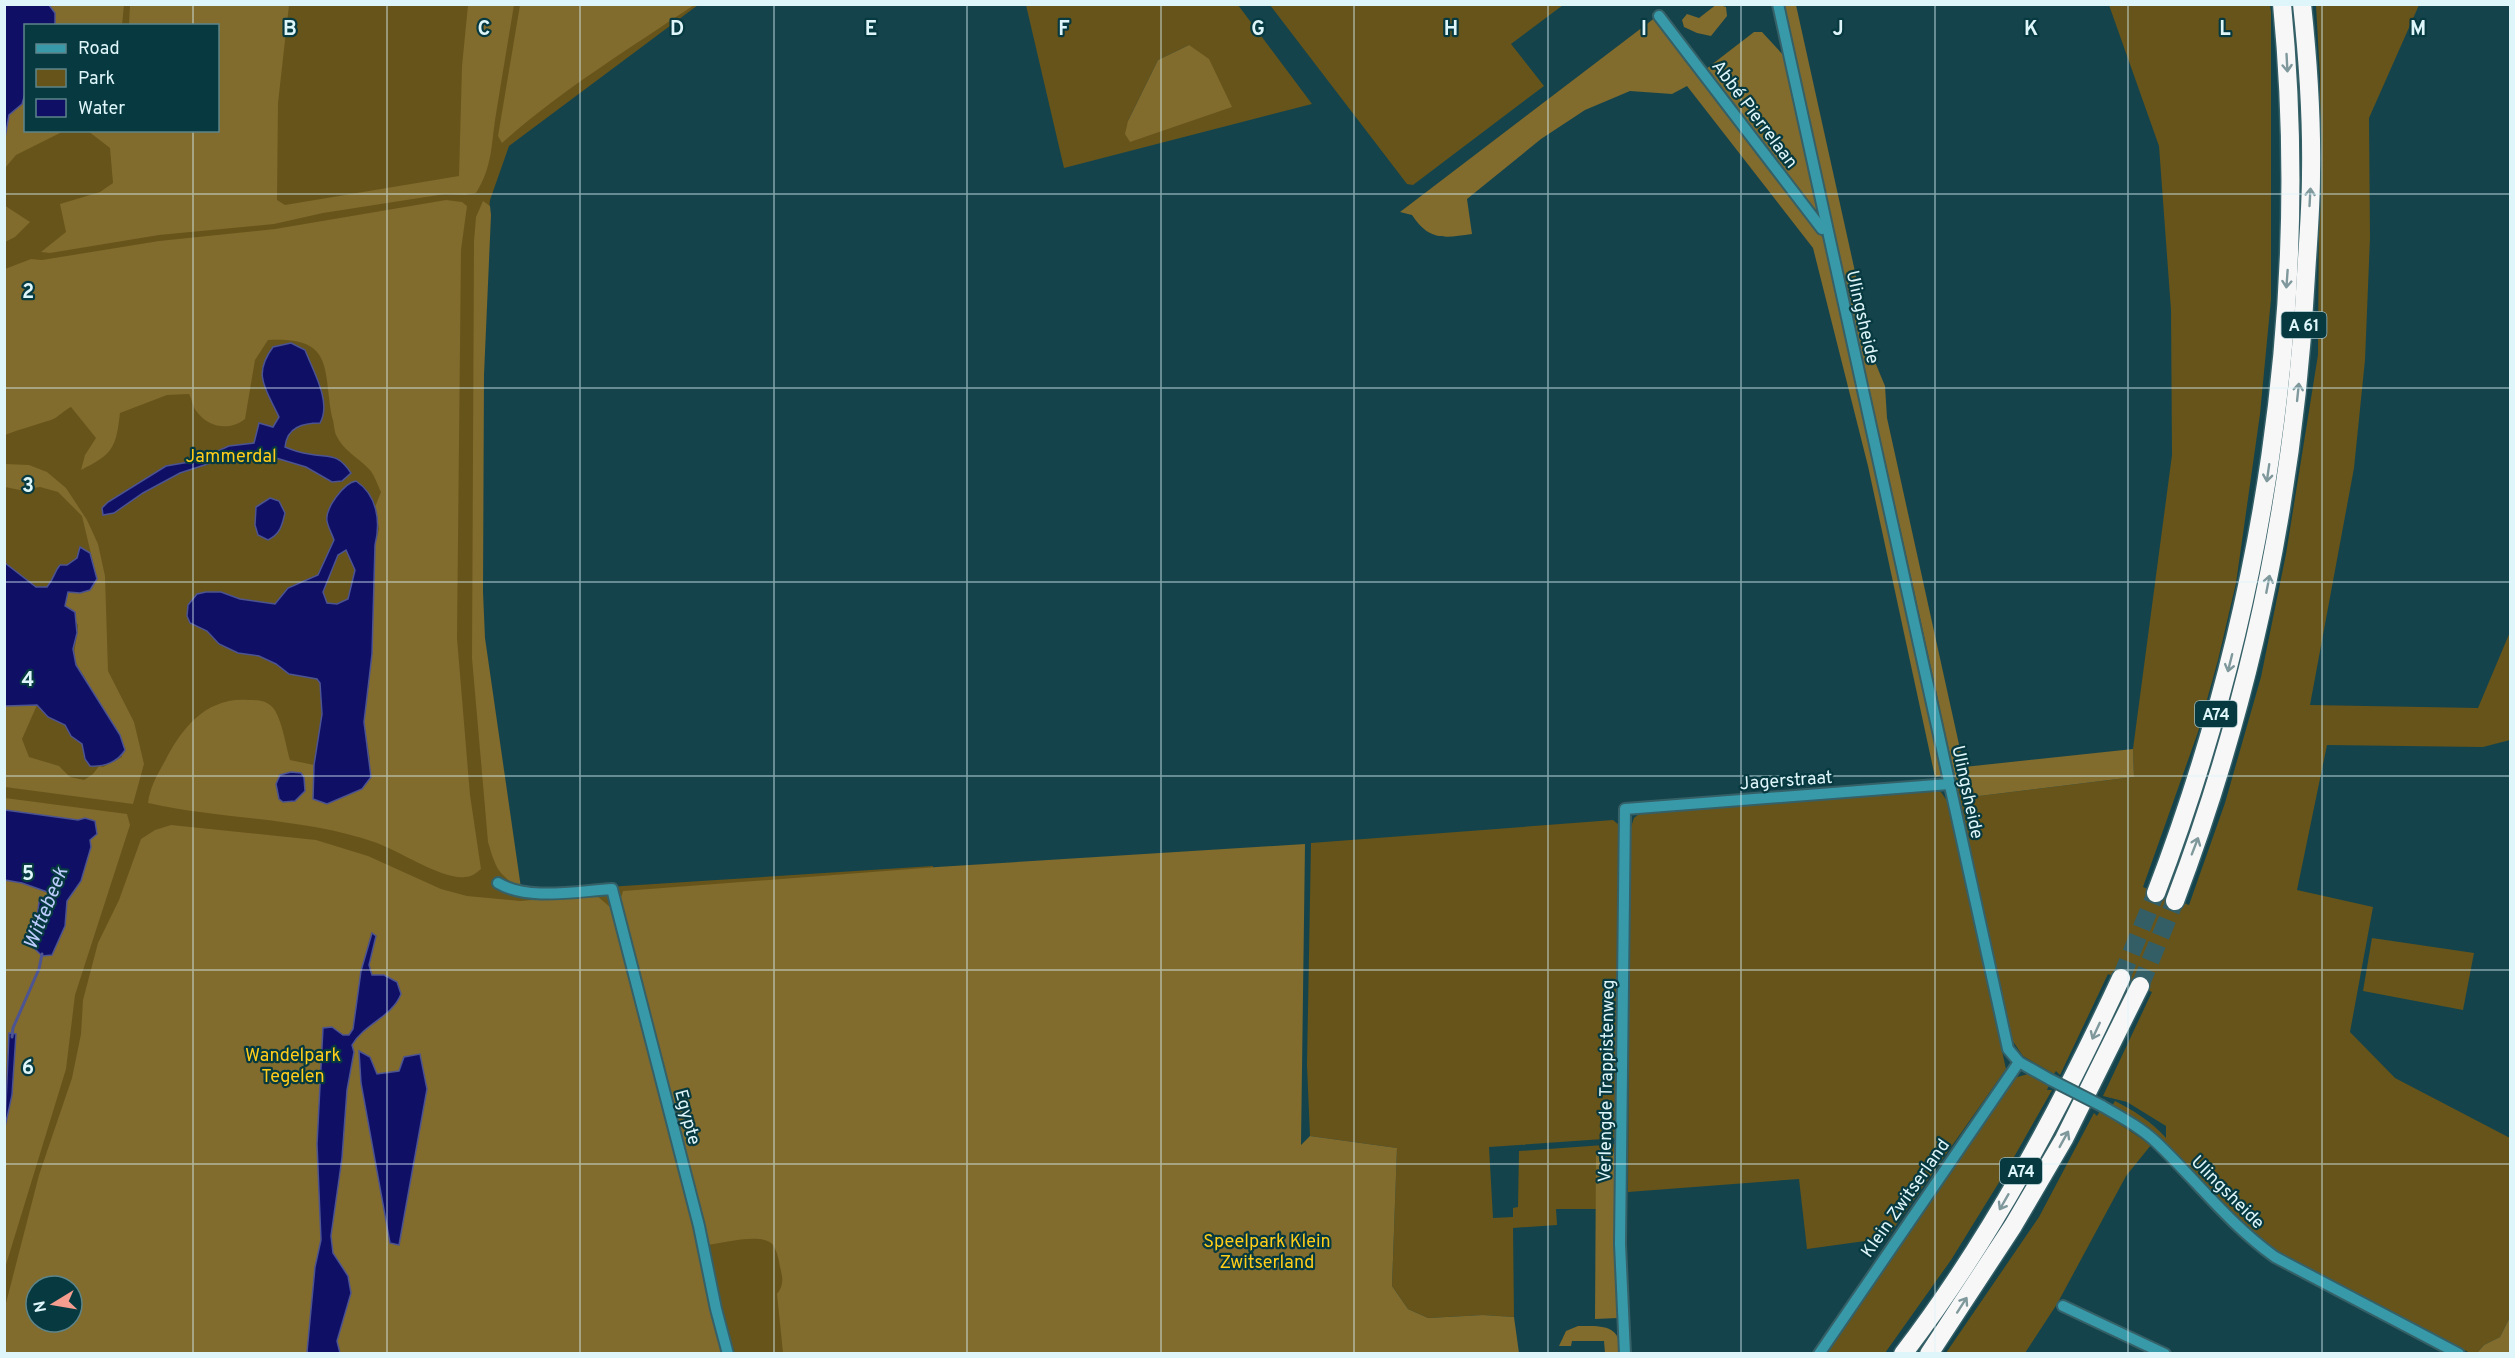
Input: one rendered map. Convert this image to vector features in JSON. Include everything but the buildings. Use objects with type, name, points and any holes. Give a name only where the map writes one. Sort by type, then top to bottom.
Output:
[{"type":"highway","name":"A 61","points":[[2244,606],[2261,520],[2273,431],[2288,271],[2291,157],[2282,4]]},
{"type":"highway","name":"A 61","points":[[2256,641],[2280,528],[2303,343],[2311,174],[2302,4]]},
{"type":"highway","name":"A74","points":[[2156,893],[2215,719],[2244,606]]},
{"type":"highway","name":"A74","points":[[2175,901],[2227,750],[2256,641]]},
{"type":"highway","name":"A74","points":[[1903,1353],[1926,1322],[2006,1198],[2079,1068],[2121,978]]},
{"type":"highway","name":"A74","points":[[1929,1353],[2013,1226],[2064,1139],[2140,986]]},
{"type":"street","name":"Ulingsheide","points":[[1778,4],[2008,1049],[2019,1062],[2130,1122],[2155,1141],[2223,1213],[2248,1237],[2266,1250],[2459,1353]]},
{"type":"street","name":"Abbé Pierrelaan","points":[[1659,16],[1822,229],[1826,228]]},
{"type":"street","name":"Jagerstraat","points":[[1625,809],[1949,784]]},
{"type":"street","name":"Verlengde Trappistenweg","points":[[1625,809],[1620,1244],[1625,1353]]},
{"type":"street","name":"Egypte","points":[[498,883],[509,890],[525,893],[612,889],[699,1226],[716,1309],[728,1353]]},
{"type":"street","name":"Klein Zwitserland","points":[[1819,1353],[2019,1062]]},
{"type":"street","points":[[2063,1306],[2165,1353]]},
{"type":"green space","points":[[52,4],[124,5],[122,24],[55,24],[55,13],[50,6]]},
{"type":"green space","points":[[520,4],[694,5],[571,88],[502,143],[498,136]]},
{"type":"green space","points":[[1717,4],[1726,7],[1727,16],[1711,36],[1684,27],[1682,20],[1687,14],[1699,18]]},
{"type":"green space","name":"Wandelpark Tegelen","points":[[5,5],[698,5],[509,146],[490,200],[475,386],[479,618],[508,874],[529,892],[933,866],[944,1353],[5,1354]]},
{"type":"green space","points":[[130,5],[289,5],[278,103],[277,200],[285,205],[459,176],[462,66],[468,5],[514,5],[491,155],[482,183],[476,193],[465,195],[445,194],[323,213],[274,224],[159,235],[50,253],[41,252],[66,232],[60,204],[100,192],[113,183],[110,148],[89,132],[219,132],[219,24],[129,24]]},
{"type":"green space","points":[[1026,5],[1238,5],[1312,104],[1064,168]],"holes":[[[1189,45],[1128,121],[1158,60]]]},
{"type":"green space","points":[[1270,5],[1563,5],[1511,44],[1544,86],[1413,185],[1407,184]]},
{"type":"green space","points":[[1783,5],[1796,5],[1875,362],[1885,386],[1887,418],[1964,767],[2133,749],[2134,777],[1979,796],[1955,778]]},
{"type":"green space","points":[[2109,5],[2270,5],[2271,12],[2271,299],[2260,414],[2236,583],[2198,732],[2143,887],[2189,905],[2225,803],[2261,677],[2286,554],[2318,355],[2320,76],[2316,5],[2419,5],[2369,118],[2370,238],[2365,360],[2354,468],[2310,705],[2478,708],[2510,632],[2510,740],[2483,747],[2327,745],[2297,890],[2373,907],[2350,1032],[2395,1078],[2510,1138],[2510,1317],[2500,1337],[2484,1345],[2477,1353],[2470,1353],[2278,1252],[2251,1233],[2166,1144],[2137,1120],[2112,1106],[2115,1101],[2129,1109],[2148,1121],[2166,1138],[2166,1126],[2127,1102],[2103,1096],[2152,992],[2108,974],[2060,1075],[2056,1071],[2054,1074],[2023,1056],[2012,1040],[1955,778],[1979,796],[2134,777],[2133,749],[2172,455],[2171,310],[2159,146]]},
{"type":"green space","points":[[1656,17],[1826,242],[1944,775],[1935,777],[1868,466],[1813,248],[1687,86],[1672,94],[1630,91],[1585,110],[1541,139],[1467,199],[1472,234],[1438,236],[1425,230],[1412,215],[1400,212]]},
{"type":"green space","points":[[1754,32],[1762,32],[1785,57],[1818,208],[1812,211],[1706,69]]},
{"type":"green space","points":[[1189,45],[1209,59],[1232,107],[1130,142],[1125,134],[1128,121],[1158,60]]},
{"type":"green space","points":[[24,96],[24,132],[62,132],[16,155],[5,168],[7,121]]},
{"type":"green space","points":[[446,200],[462,202],[467,206],[461,250],[457,638],[470,795],[481,869],[472,876],[465,877],[445,874],[377,843],[321,828],[176,809],[148,803],[157,776],[179,737],[188,726],[208,709],[233,700],[259,701],[268,703],[274,709],[280,722],[290,760],[314,765],[313,799],[370,760],[364,722],[372,654],[375,545],[379,529],[375,507],[381,492],[370,470],[346,449],[336,435],[325,370],[315,350],[305,344],[289,340],[268,340],[255,360],[245,419],[233,425],[220,426],[207,422],[196,410],[189,394],[167,395],[120,413],[117,434],[111,449],[100,459],[81,470],[85,455],[96,438],[71,407],[51,420],[5,435],[5,269],[31,259],[42,260],[159,241],[275,229]]},
{"type":"green space","points":[[483,201],[490,206],[491,215],[484,375],[483,592],[485,638],[521,888],[498,870],[488,842],[472,658],[474,241],[476,217]]},
{"type":"green space","points":[[4,205],[30,222],[15,237],[5,242]]},
{"type":"green space","points":[[5,464],[29,465],[47,472],[66,488],[87,520],[98,544],[105,576],[108,671],[134,722],[144,764],[133,804],[5,787],[5,706],[37,705],[22,739],[29,757],[59,766],[70,777],[84,780],[99,766],[103,767],[122,757],[76,662],[78,625],[65,606],[68,592],[80,593],[90,590],[97,579],[82,516],[58,492],[40,487],[20,490],[5,487]]},
{"type":"green space","points":[[1933,790],[1941,792],[1947,801],[2006,1069],[1887,1238],[1807,1249],[1799,1179],[1628,1192],[1630,830],[1634,818],[1639,814]]},
{"type":"green space","points":[[5,798],[127,814],[130,825],[75,995],[66,1069],[5,1268],[4,1127],[12,1095],[16,1034],[9,1034],[5,1093],[5,880],[22,883],[53,894],[50,901],[40,898],[65,926],[67,901],[81,881],[86,818],[78,820],[5,810]]},
{"type":"green space","points":[[1613,820],[1619,825],[1618,1138],[1489,1147],[1493,1218],[1513,1217],[1513,1208],[1518,1207],[1519,1151],[1618,1144],[1618,1153],[1596,1154],[1596,1209],[1556,1209],[1557,1225],[1513,1228],[1514,1317],[1483,1315],[1428,1318],[1408,1309],[1392,1286],[1397,1148],[1310,1136],[1307,1065],[1311,843]]},
{"type":"green space","points":[[171,825],[316,840],[368,856],[441,889],[467,896],[520,901],[596,895],[610,907],[693,1226],[723,1353],[338,1352],[337,1341],[348,1276],[333,1253],[331,1236],[342,1158],[347,1090],[354,1052],[352,1046],[358,1035],[397,1003],[384,975],[372,975],[369,965],[376,936],[371,933],[361,972],[350,1035],[343,1035],[332,1027],[323,1029],[317,1144],[321,1240],[315,1267],[307,1352],[309,1353],[5,1354],[5,1307],[39,1175],[72,1078],[81,1034],[83,1000],[98,943],[119,900],[141,839],[155,830]],"holes":[[[360,1052],[370,1057],[377,1074],[399,1071],[390,1242],[361,1083]]]},
{"type":"green space","name":"Speelpark Klein Zwitserland","points":[[1305,844],[1301,1145],[1310,1136],[1397,1148],[1392,1286],[1408,1309],[1428,1318],[1483,1315],[1514,1317],[1519,1353],[783,1353],[777,1294],[781,1288],[782,1278],[778,1256],[773,1245],[761,1239],[752,1239],[708,1245],[620,901],[623,891],[937,867]]},
{"type":"green space","points":[[2372,938],[2474,953],[2463,1010],[2363,991]]},
{"type":"green space","points":[[2028,1074],[2049,1085],[2047,1090],[2052,1090],[2006,1171],[1951,1260],[1885,1353],[1826,1354],[2014,1078]]},
{"type":"green space","points":[[2100,1111],[2151,1145],[2126,1176],[2057,1304],[2025,1353],[1946,1353],[2039,1217],[2094,1113],[2097,1116]]},
{"type":"green space","points":[[1618,1153],[1618,1318],[1595,1319],[1596,1154]]},
{"type":"green space","points":[[2510,1317],[2510,1353],[2477,1353],[2484,1345],[2500,1337]]},
{"type":"green space","points":[[1578,1326],[1602,1327],[1614,1332],[1620,1344],[1621,1353],[1605,1353],[1604,1341],[1572,1341],[1571,1346],[1559,1346],[1566,1331]]},
{"type":"water","points":[[5,4],[49,5],[55,13],[55,24],[24,24],[24,97],[22,104],[9,115],[5,138]]},
{"type":"water","points":[[291,343],[305,350],[320,386],[324,406],[320,423],[302,425],[292,431],[286,440],[285,447],[337,459],[351,473],[342,481],[332,482],[306,467],[276,458],[254,453],[235,455],[180,473],[143,493],[114,513],[103,515],[102,508],[108,502],[166,466],[195,461],[229,446],[254,443],[259,423],[273,427],[279,417],[263,382],[263,366],[273,347]]},
{"type":"water","points":[[356,481],[369,494],[376,509],[378,527],[375,545],[372,654],[364,722],[371,777],[362,789],[327,804],[313,799],[314,765],[322,714],[320,683],[317,679],[289,674],[276,664],[259,656],[238,653],[219,644],[207,631],[190,623],[187,616],[188,605],[197,594],[221,592],[240,599],[275,604],[288,588],[318,575],[334,540],[327,521],[329,510],[341,491]],"holes":[[[346,550],[355,570],[348,599],[337,604],[327,603],[323,592],[338,555]]]},
{"type":"water","points":[[270,498],[279,501],[285,513],[280,529],[268,540],[258,535],[255,525],[256,507]]},
{"type":"water","points":[[80,547],[90,553],[97,579],[90,590],[80,593],[68,592],[65,606],[75,612],[77,633],[73,649],[76,665],[120,735],[125,750],[115,761],[95,766],[90,766],[85,759],[82,744],[71,736],[65,725],[48,717],[37,705],[5,706],[5,563],[36,587],[47,587],[60,565],[67,565],[77,558]]},
{"type":"water","points":[[291,772],[301,773],[304,777],[305,791],[295,801],[283,802],[279,799],[276,784],[280,775]]},
{"type":"water","points":[[5,810],[95,821],[97,834],[90,840],[91,847],[81,881],[67,901],[65,926],[52,955],[42,956],[32,946],[40,897],[50,900],[53,894],[22,883],[5,880]]},
{"type":"water","points":[[372,933],[376,936],[369,965],[372,975],[384,975],[397,982],[401,994],[391,1009],[363,1031],[352,1045],[354,1052],[347,1090],[342,1158],[331,1236],[333,1253],[348,1276],[351,1293],[337,1341],[340,1353],[309,1353],[307,1352],[315,1267],[321,1240],[317,1144],[323,1028],[332,1027],[343,1035],[349,1035],[353,1029],[361,971]]},
{"type":"water","points":[[9,1033],[16,1034],[12,1095],[5,1127]]},
{"type":"water","points":[[359,1051],[370,1057],[377,1074],[399,1071],[404,1057],[420,1054],[427,1089],[399,1245],[390,1243],[361,1083]]},
{"type":"waterway","name":"Wittebeek","points":[[12,1037],[13,1028],[39,969],[42,954]]},
{"type":"tunnel","points":[[2121,978],[2156,893]]},
{"type":"tunnel","points":[[2140,986],[2175,901]]},
{"type":"park label","name":"Jammerdal","points":[[231,456]]}]
